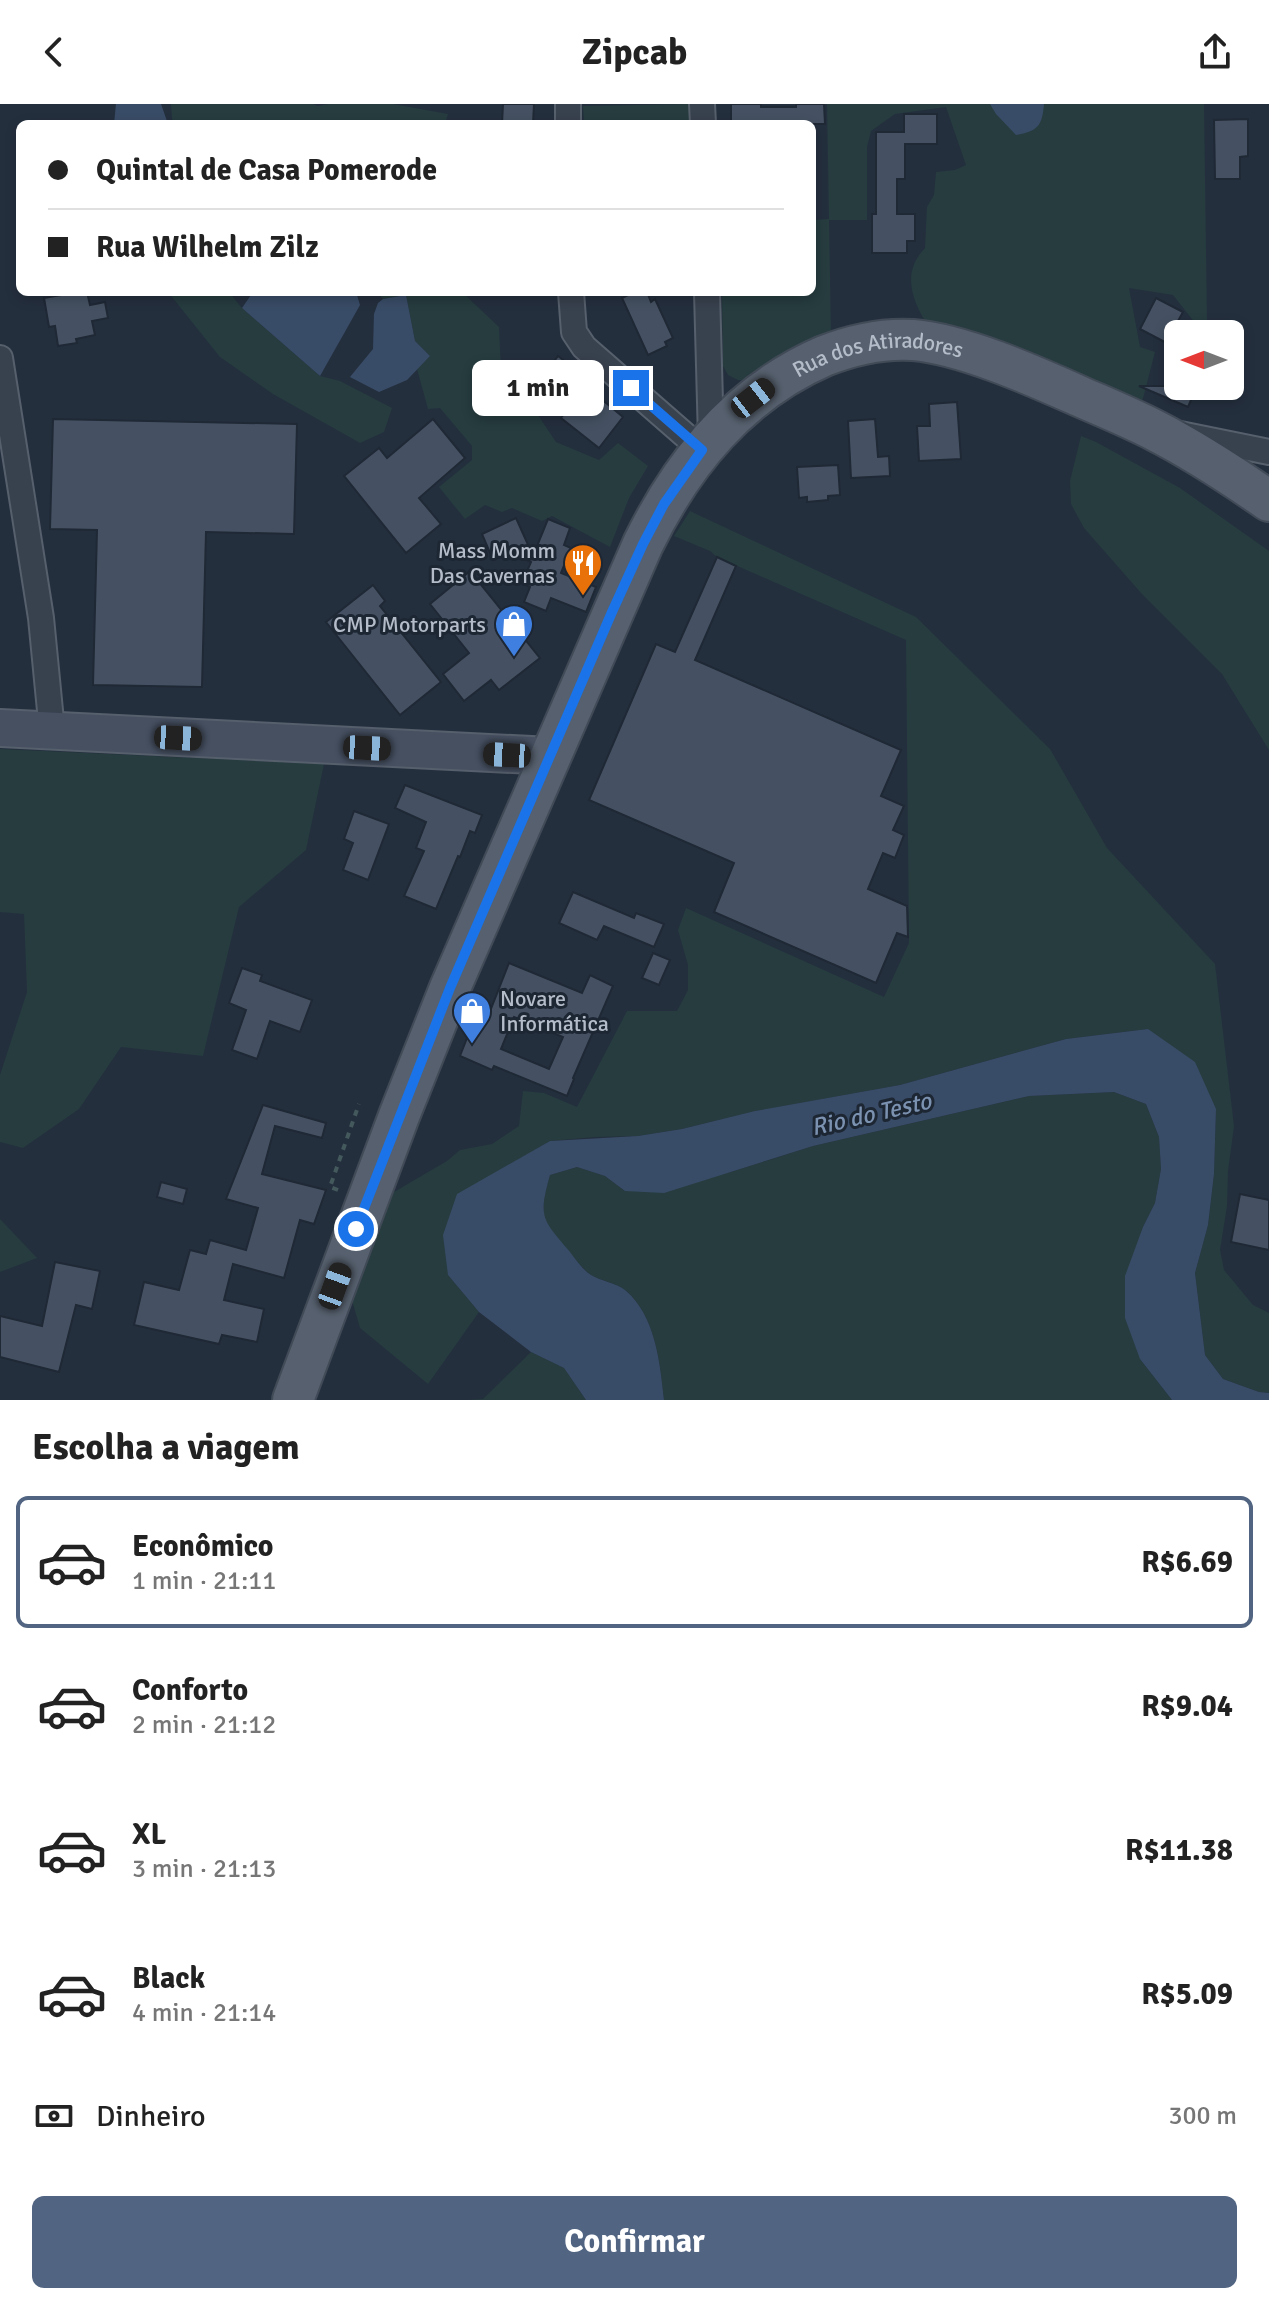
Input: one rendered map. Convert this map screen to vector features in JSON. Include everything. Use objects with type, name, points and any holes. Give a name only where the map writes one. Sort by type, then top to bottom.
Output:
[{"type":"main road","name":"Rua dos Atiradores","points":[[293,1400],[450,988],[646,537],[664,504],[706,444],[737,411],[808,363],[840,350],[871,341],[936,343],[1054,385],[1154,430],[1269,501]]},
{"type":"street","points":[[571,296],[574,332],[584,347],[706,444]]},
{"type":"street","points":[[706,444],[707,296]]},
{"type":"street","points":[[0,358],[41,618],[52,731]]},
{"type":"street","points":[[1154,430],[1269,452]]},
{"type":"street","points":[[0,728],[551,756]]},
{"type":"path","points":[[359,1104],[329,1187],[367,1200]]},
{"type":"green space","points":[[171,104],[393,104],[448,114],[446,120],[172,119]]},
{"type":"green space","points":[[689,104],[690,120],[584,120],[583,106]]},
{"type":"green space","points":[[827,104],[1204,104],[1207,320],[1193,320],[1173,295],[1129,288],[1140,347],[1155,352],[1141,406],[928,326],[917,306],[911,277],[913,267],[925,248],[927,207],[934,195],[936,172],[966,165],[946,107],[895,114],[871,131],[867,147],[867,220],[829,220],[831,334],[770,363],[745,380],[728,375],[723,366],[722,296],[816,296],[816,220],[829,219]]},
{"type":"green space","points":[[171,296],[232,296],[320,376],[340,381],[392,408],[384,432],[360,443],[273,394],[220,357]]},
{"type":"green space","points":[[406,296],[466,296],[499,327],[502,393],[536,412],[556,442],[599,460],[618,443],[648,466],[629,498],[610,547],[552,516],[542,521],[512,508],[502,512],[485,505],[465,519],[439,487],[472,460],[472,446],[440,408],[428,409],[417,369],[430,356],[415,341]]},
{"type":"green space","points":[[1081,436],[1180,488],[1269,551],[1269,750],[1222,674],[1142,594],[1084,528],[1071,504],[1070,481]]},
{"type":"green space","points":[[690,511],[916,617],[1050,749],[1107,848],[1215,964],[1234,1126],[1220,1250],[1224,1270],[1253,1305],[1269,1313],[1269,1393],[1223,1379],[1205,1355],[1195,1273],[1208,1225],[1214,1174],[1216,1109],[1148,1029],[1066,1039],[900,1085],[756,1111],[682,1129],[638,1136],[550,1141],[510,1165],[448,1275],[479,1312],[428,1384],[360,1328],[351,1297],[394,1192],[460,1150],[492,1144],[519,1126],[523,1091],[544,1093],[577,1107],[627,1011],[677,1011],[688,990],[688,965],[678,930],[686,908],[884,997],[909,943],[906,640],[674,536]]},
{"type":"green space","points":[[0,749],[324,764],[306,850],[239,907],[203,1056],[121,1047],[79,1109],[23,1148],[0,1142],[0,1075],[27,992],[24,914],[0,912]]},
{"type":"green space","points":[[1114,1092],[1146,1104],[1159,1137],[1161,1169],[1155,1203],[1143,1227],[1140,1359],[1172,1400],[664,1400],[655,1341],[644,1313],[625,1290],[586,1271],[557,1239],[544,1218],[550,1175],[577,1167],[605,1176],[625,1191],[731,1172],[813,1146],[1029,1096]]},
{"type":"green space","points":[[0,1219],[37,1258],[0,1272]]},
{"type":"green space","points":[[531,1352],[564,1368],[586,1400],[467,1400],[483,1399]]},
{"type":"water","points":[[116,104],[161,104],[167,120],[114,120]]},
{"type":"water","points":[[990,104],[1044,104],[1038,126],[1016,135]]},
{"type":"water","points":[[250,296],[357,296],[360,305],[320,376],[242,308]]},
{"type":"water","points":[[406,296],[415,341],[430,356],[407,380],[379,392],[350,377],[373,349],[374,314],[383,299]]},
{"type":"water","name":"Rio do Testo","points":[[1148,1029],[1195,1062],[1216,1109],[1214,1174],[1208,1225],[1195,1273],[1205,1355],[1223,1379],[1269,1393],[1269,1400],[1172,1400],[1140,1359],[1125,1318],[1125,1276],[1155,1203],[1161,1169],[1159,1137],[1146,1104],[1114,1092],[1029,1096],[813,1146],[664,1193],[625,1191],[605,1176],[577,1167],[550,1175],[544,1201],[548,1224],[585,1270],[625,1290],[644,1313],[655,1341],[664,1400],[586,1400],[564,1368],[531,1352],[479,1312],[448,1275],[443,1235],[457,1194],[550,1141],[638,1136],[682,1129],[755,1111],[900,1085],[1066,1039]]},
{"type":"building","points":[[503,104],[534,104],[533,120],[502,120]]},
{"type":"building","points":[[731,104],[796,107],[796,104],[824,104],[825,124],[816,124],[816,120],[731,120]]},
{"type":"building","points":[[904,114],[937,114],[937,144],[905,144],[905,179],[897,179],[897,214],[915,214],[915,241],[907,241],[907,253],[872,253],[872,214],[876,214],[876,132],[904,132]]},
{"type":"building","points":[[1248,119],[1248,156],[1240,157],[1240,179],[1215,179],[1214,120]]},
{"type":"building","points":[[88,296],[90,305],[105,302],[108,318],[92,321],[95,335],[76,339],[77,343],[58,346],[55,326],[49,327],[44,298]]},
{"type":"building","points":[[649,296],[651,302],[655,299],[673,338],[665,342],[667,346],[648,355],[622,298]]},
{"type":"building","points":[[1156,298],[1183,312],[1179,320],[1164,320],[1164,342],[1140,329]]},
{"type":"building","points":[[558,356],[580,373],[576,378],[623,417],[599,448],[561,418],[572,403],[541,379]]},
{"type":"building","points":[[1139,386],[1164,386],[1164,397]]},
{"type":"building","points":[[1172,400],[1191,400],[1188,407]]},
{"type":"building","points":[[957,402],[961,459],[919,461],[917,426],[930,426],[929,404]]},
{"type":"building","points":[[53,419],[297,424],[294,534],[206,532],[202,687],[93,685],[97,530],[50,529]]},
{"type":"building","points":[[433,419],[465,458],[419,498],[441,524],[406,553],[344,476],[379,448],[387,458]]},
{"type":"building","points":[[875,419],[878,457],[889,456],[890,476],[851,478],[848,421]]},
{"type":"building","points":[[838,465],[840,495],[828,496],[828,500],[807,502],[807,497],[799,498],[797,467]]},
{"type":"building","points":[[516,518],[533,556],[548,519],[570,528],[564,545],[571,548],[561,573],[596,587],[586,612],[551,598],[546,611],[524,602],[530,587],[522,583],[531,562],[509,553],[493,560],[482,534]]},
{"type":"building","points":[[717,557],[736,566],[695,660],[901,750],[881,796],[904,806],[893,830],[904,835],[895,858],[883,853],[868,889],[907,906],[908,937],[897,933],[876,983],[714,912],[734,863],[589,800],[656,644],[675,652]]},
{"type":"building","points":[[470,571],[540,658],[499,690],[491,680],[464,701],[443,674],[469,653],[430,604]]},
{"type":"building","points":[[373,585],[385,601],[380,606],[441,682],[400,715],[326,622]]},
{"type":"building","points":[[405,785],[482,815],[475,833],[470,831],[436,909],[404,896],[424,851],[416,848],[426,822],[395,808]]},
{"type":"building","points":[[354,811],[389,824],[368,880],[343,870],[353,843],[344,839]]},
{"type":"building","points":[[573,892],[634,918],[636,913],[664,924],[654,947],[604,926],[597,940],[559,923]]},
{"type":"building","points":[[653,953],[670,960],[659,985],[642,978]]},
{"type":"building","points":[[509,963],[582,993],[590,975],[613,986],[567,1096],[494,1066],[492,1070],[460,1056],[474,1020],[485,1024]],"holes":[[[514,1017],[563,1037],[549,1069],[501,1049]]]},
{"type":"building","points":[[242,968],[262,975],[260,981],[312,1000],[300,1032],[270,1021],[257,1059],[232,1050],[246,1010],[229,1003]]},
{"type":"building","points":[[263,1105],[326,1123],[322,1138],[275,1126],[262,1174],[326,1190],[314,1224],[300,1220],[284,1278],[233,1264],[224,1300],[264,1309],[257,1342],[222,1335],[219,1344],[134,1325],[144,1282],[179,1290],[190,1250],[206,1254],[210,1240],[246,1250],[258,1208],[226,1199]]},
{"type":"building","points":[[161,1182],[187,1189],[183,1204],[157,1197]]},
{"type":"building","points":[[1240,1194],[1269,1200],[1269,1250],[1231,1242]]},
{"type":"building","points":[[55,1262],[100,1271],[92,1309],[76,1305],[59,1372],[0,1357],[0,1316],[42,1326]]},
{"type":"place","name":"Mass Momm Das Cavernas","points":[[583,597]]},
{"type":"place","name":"CMP Motorparts","points":[[514,658]]},
{"type":"place","name":"Novare Informática","points":[[472,1045]]},
{"type":"route","points":[[356,1229],[450,988],[612,612],[664,504],[702,450],[631,388]]}]
